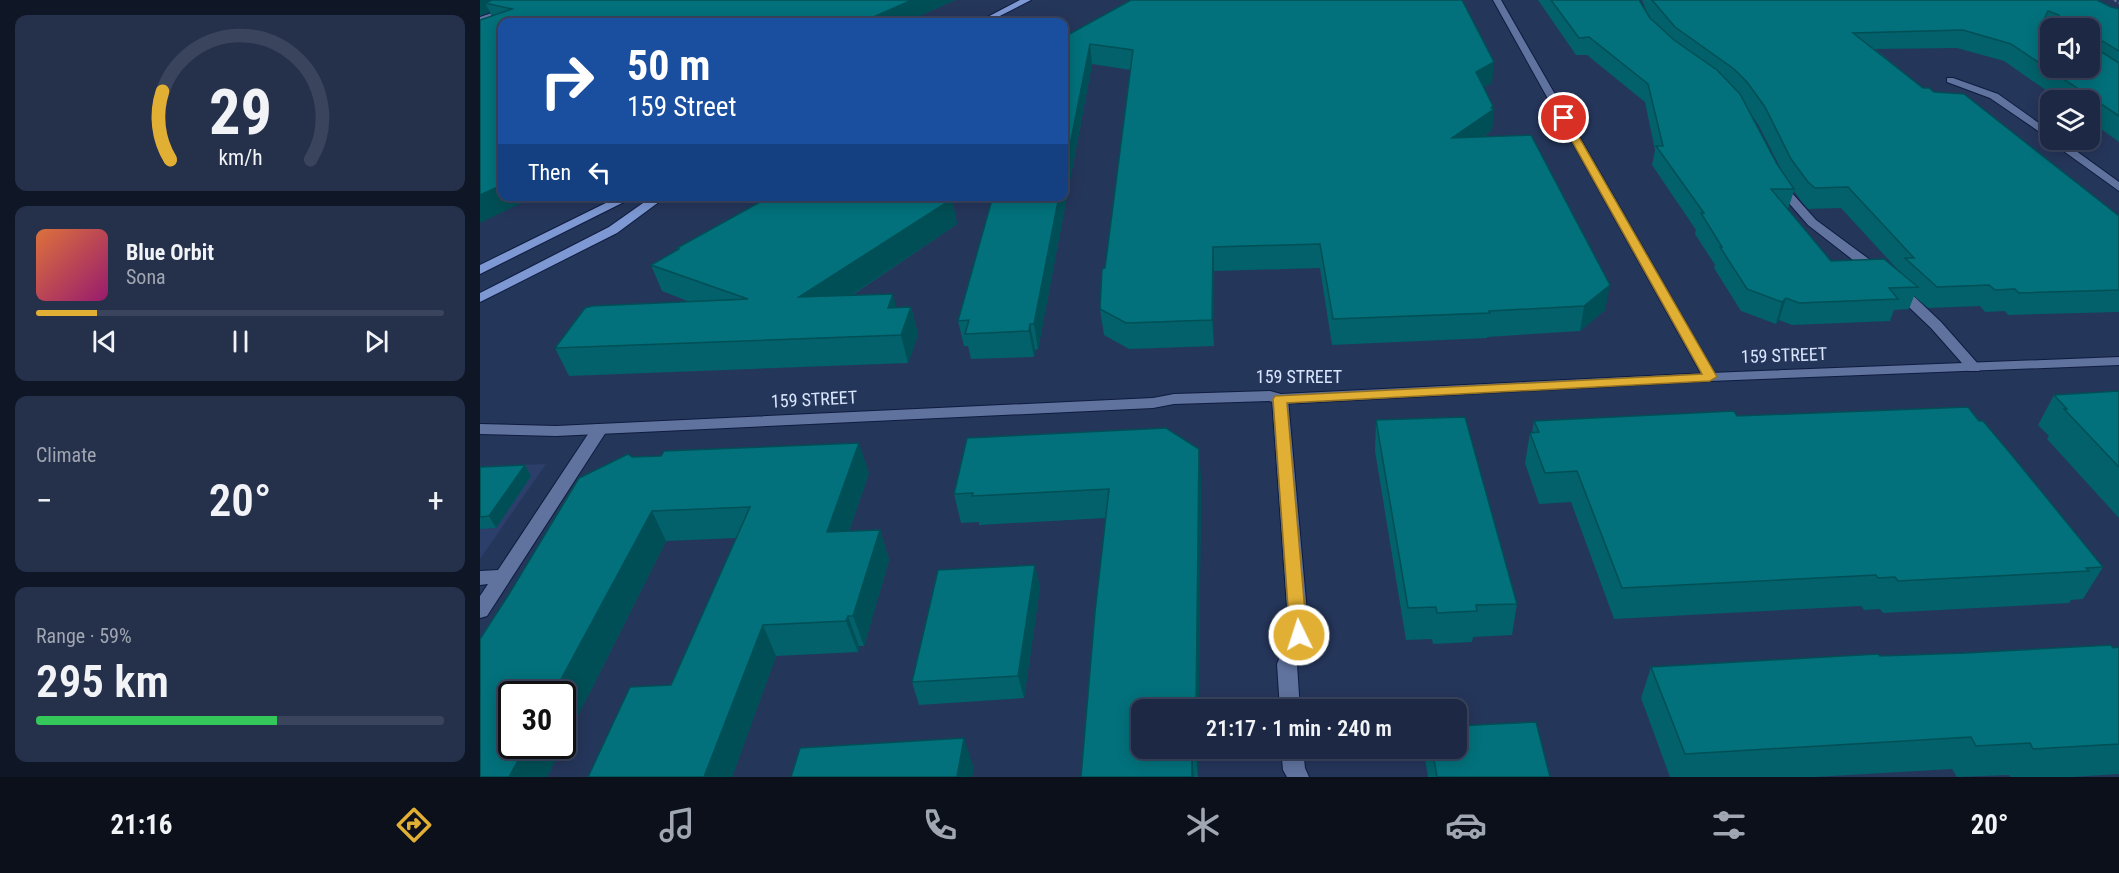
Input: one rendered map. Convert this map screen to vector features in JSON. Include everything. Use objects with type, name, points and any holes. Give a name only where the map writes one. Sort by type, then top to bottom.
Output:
[{"type":"main road","points":[[990,18],[1027,0]]},
{"type":"main road","points":[[480,270],[620,201]]},
{"type":"main road","points":[[480,298],[613,230],[654,201]]},
{"type":"street","points":[[480,20],[538,0]]},
{"type":"street","points":[[1497,0],[1710,377]]},
{"type":"street","points":[[1950,80],[1995,96],[2040,129]]},
{"type":"street","points":[[2068,150],[2119,188]]},
{"type":"street","points":[[1772,172],[1780,188],[1796,207],[1818,227],[1894,285],[1936,325],[1974,368]]},
{"type":"street","name":"159 STREET","points":[[480,429],[509,431],[600,429],[1153,403],[1174,399],[1270,396],[1280,399],[1710,377],[2119,361]]},
{"type":"street","points":[[1280,399],[1299,635],[1287,664],[1289,699]]},
{"type":"street","points":[[480,611],[600,429]]},
{"type":"street","points":[[480,578],[503,576]]},
{"type":"street","points":[[1292,759],[1293,770],[1298,777]]},
{"type":"path","points":[[2114,0],[2119,3]]},
{"type":"shaded area","points":[[546,464],[480,559],[480,466]]},
{"type":"building","points":[[492,0],[912,0],[871,18],[498,18],[498,187],[480,195],[480,20],[512,9],[485,3]]},
{"type":"building","points":[[1131,0],[1462,0],[1494,62],[1476,72],[1493,106],[1491,108],[1494,109],[1452,138],[1531,135],[1610,285],[1584,306],[1489,311],[1490,313],[1333,319],[1320,244],[1213,247],[1212,320],[1126,323],[1100,309],[1102,269],[1105,268],[1133,50],[1090,44],[1068,155],[1068,35]]},
{"type":"building","points":[[1551,0],[1639,0],[1650,18],[1674,40],[1717,70],[1740,94],[1777,164],[1794,189],[1771,189],[1831,261],[1884,259],[1918,287],[1889,288],[1898,299],[1799,303],[1786,298],[1782,302],[1747,289],[1701,213],[1704,213],[1656,146],[1663,146],[1648,84],[1589,37],[1579,38]]},
{"type":"building","points":[[1652,0],[2097,0],[2119,9],[2119,51],[2100,40],[2100,18],[2059,18],[2059,15],[2048,11],[2045,17],[2047,18],[2040,18],[2040,63],[2011,44],[1963,30],[1853,33],[1923,88],[1929,88],[1934,92],[1964,94],[2119,216],[2119,290],[2019,293],[2015,289],[1995,290],[1989,285],[1937,287],[1905,258],[1914,258],[1848,187],[1815,188],[1808,182],[1791,159],[1765,107],[1747,82],[1734,69],[1675,27]]},
{"type":"building","points":[[2100,51],[2119,63],[2119,116],[2100,103],[2100,90],[2080,90],[2062,78],[2100,78]]},
{"type":"building","points":[[762,201],[949,201],[799,297],[893,294],[888,308],[911,307],[901,335],[555,348],[585,308],[592,306],[748,299],[651,265],[679,249],[677,248]]},
{"type":"building","points":[[992,201],[1058,201],[1034,324],[1030,324],[1029,331],[965,334],[969,320],[958,321]]},
{"type":"building","points":[[2119,391],[2119,467],[2064,409],[2067,409],[2054,395]]},
{"type":"building","points":[[1968,407],[1979,421],[1983,421],[2103,567],[2086,568],[2089,571],[1898,581],[1895,577],[1878,578],[1876,575],[1622,588],[1577,471],[1545,473],[1530,433],[1539,432],[1534,421],[1734,411],[1737,416]]},
{"type":"building","points":[[1465,417],[1517,604],[1476,605],[1477,611],[1437,613],[1436,607],[1408,608],[1376,420]]},
{"type":"building","points":[[1166,428],[1199,449],[1196,699],[1131,699],[1131,759],[1192,759],[1192,777],[1081,777],[1095,612],[1109,489],[972,496],[973,493],[954,494],[967,438]]},
{"type":"building","points":[[859,443],[827,532],[880,530],[853,616],[848,616],[846,621],[763,625],[704,777],[588,777],[630,687],[671,685],[750,507],[652,511],[560,681],[498,681],[498,759],[519,759],[509,777],[480,777],[480,639],[579,478],[628,454],[632,457],[661,456],[664,451]]},
{"type":"building","points":[[525,465],[489,516],[480,517],[480,467]]},
{"type":"building","points":[[1035,565],[1018,676],[912,682],[938,570]]},
{"type":"building","points":[[2111,645],[2113,648],[2119,647],[2119,744],[2033,749],[2030,743],[1976,746],[1971,737],[1685,754],[1651,667],[1878,654],[1880,656],[1966,653]]},
{"type":"building","points":[[1536,722],[1550,777],[1437,777],[1434,759],[1467,759],[1467,725]]},
{"type":"building","points":[[964,738],[957,777],[791,777],[800,748]]},
{"type":"route","points":[[1299,635],[1280,399],[1710,377],[1564,118]]}]
